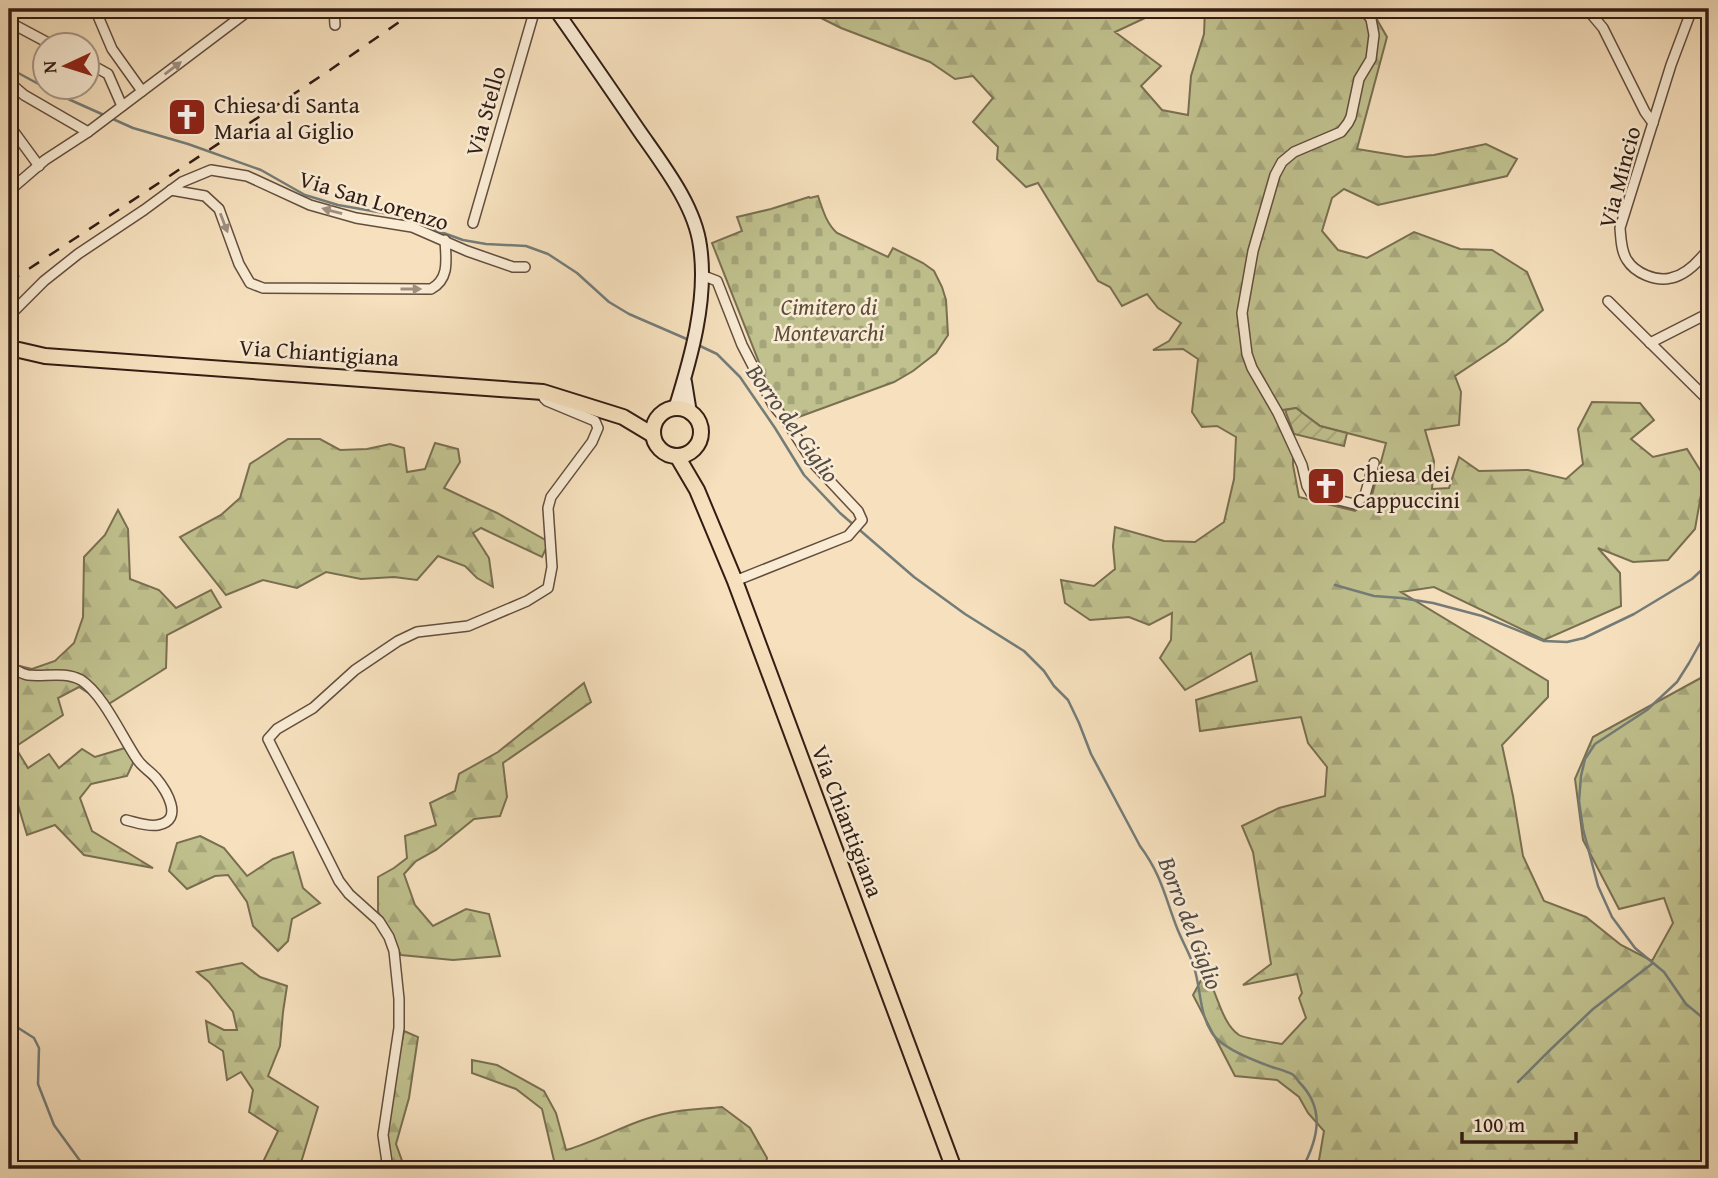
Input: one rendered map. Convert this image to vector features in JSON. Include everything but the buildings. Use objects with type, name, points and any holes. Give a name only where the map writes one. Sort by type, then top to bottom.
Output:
[{"type":"main road","name":"Via Chiantigiana","points":[[9,350],[45,356],[543,393],[623,417],[640,419],[659,417],[675,408]]},
{"type":"main road","points":[[675,408],[690,413]]},
{"type":"main road","name":"Via Chiantigiana","points":[[690,413],[701,431],[693,450],[697,490]]},
{"type":"main road","name":"Via Chiantigiana","points":[[623,417],[653,435],[655,442],[664,452],[677,456],[697,490],[735,581],[954,1169]]},
{"type":"main road","points":[[653,435],[653,428],[659,417]]},
{"type":"main road","points":[[677,456],[693,450]]},
{"type":"street","points":[[9,191],[251,9]]},
{"type":"street","points":[[334,9],[335,25]]},
{"type":"street","name":"Via Stello","points":[[473,223],[535,9]]},
{"type":"street","points":[[555,9],[671,178],[690,212],[700,243],[704,276],[685,378],[675,408]]},
{"type":"street","points":[[1363,9],[1371,19],[1374,35],[1371,59],[1359,79],[1348,123],[1340,132],[1294,152],[1282,162],[1275,175],[1259,229],[1242,313],[1247,354],[1252,368],[1291,440],[1311,493],[1354,504],[1365,495],[1374,463]]},
{"type":"street","points":[[1587,9],[1603,28],[1653,123]]},
{"type":"street","name":"Via Mincio","points":[[1692,9],[1671,65],[1620,228],[1621,246],[1628,261],[1653,278],[1671,278],[1692,267],[1709,248]]},
{"type":"street","points":[[97,10],[112,49],[142,91]]},
{"type":"street","points":[[9,22],[32,34]]},
{"type":"street","points":[[102,71],[108,74],[120,107]]},
{"type":"street","points":[[9,82],[24,95],[88,132]]},
{"type":"street","points":[[9,125],[39,166]]},
{"type":"street","name":"Via San Lorenzo","points":[[9,316],[44,281],[69,261],[182,182],[211,170],[247,176],[310,205],[356,218],[412,227],[467,251],[513,267],[525,267]]},
{"type":"street","points":[[171,190],[205,196],[219,209],[239,264],[250,283],[263,288],[430,289],[438,285],[447,269],[445,240]]},
{"type":"street","points":[[704,276],[716,281],[742,345],[773,405],[814,464],[858,511],[862,520],[848,536],[735,581]]},
{"type":"street","points":[[1608,301],[1709,401]]},
{"type":"street","points":[[1650,343],[1709,311]]},
{"type":"street","points":[[685,378],[690,413]]},
{"type":"street","points":[[388,1169],[383,1135],[399,1028],[394,951],[379,921],[349,894],[339,881],[268,739],[277,729],[313,708],[355,670],[398,641],[417,632],[468,625],[527,601],[548,588],[552,567],[548,508],[551,496],[592,442],[598,428],[595,421],[547,401],[543,393]]},
{"type":"street","points":[[9,666],[24,674],[68,675],[81,680],[96,694],[139,763],[156,778],[172,803],[169,818],[159,825],[126,820]]},
{"type":"green space","points":[[803,9],[1196,9],[1196,14],[1164,13],[1145,18],[1115,32],[1161,66],[1141,86],[1162,110],[1188,115],[1191,76],[1204,34],[1205,9],[1368,9],[1372,11],[1387,37],[1357,149],[1406,157],[1434,155],[1486,144],[1517,159],[1507,176],[1378,205],[1344,189],[1332,198],[1322,231],[1338,250],[1367,258],[1414,232],[1460,249],[1492,250],[1527,272],[1543,310],[1506,342],[1455,376],[1461,392],[1459,425],[1425,430],[1434,461],[1432,489],[1449,488],[1459,457],[1479,471],[1528,470],[1566,479],[1583,464],[1578,429],[1592,402],[1640,403],[1654,420],[1631,439],[1653,457],[1687,449],[1702,473],[1695,529],[1668,560],[1633,562],[1598,548],[1620,573],[1621,606],[1544,640],[1434,587],[1401,592],[1548,681],[1548,697],[1502,745],[1523,856],[1544,901],[1586,917],[1621,945],[1652,961],[1673,923],[1664,898],[1619,909],[1583,840],[1575,779],[1593,737],[1708,674],[1709,666],[1709,1169],[1313,1169],[1319,1160],[1324,1131],[1308,1113],[1299,1097],[1277,1080],[1235,1076],[1193,995],[1205,973],[1223,1015],[1239,1035],[1282,1044],[1306,1018],[1299,998],[1302,993],[1297,974],[1243,985],[1271,964],[1253,852],[1242,826],[1279,808],[1325,796],[1327,767],[1308,743],[1301,717],[1200,731],[1196,700],[1257,681],[1251,653],[1185,690],[1160,658],[1171,640],[1172,613],[1149,625],[1129,617],[1090,620],[1065,603],[1061,580],[1094,586],[1115,569],[1115,527],[1164,541],[1195,542],[1224,522],[1234,479],[1236,437],[1217,426],[1202,427],[1192,412],[1198,359],[1183,349],[1153,350],[1169,341],[1181,323],[1158,308],[1147,294],[1122,306],[1110,287],[1098,281],[1038,183],[1026,187],[997,159],[998,147],[973,122],[993,98],[973,76],[955,79],[930,62],[841,28]],"holes":[[[1296,408],[1320,426],[1386,443],[1371,499],[1355,511],[1299,497],[1293,450],[1275,411]]]},
{"type":"green space","name":"Cimitero di Montevarchi","points":[[818,196],[827,221],[837,233],[888,257],[893,248],[934,271],[946,300],[948,335],[936,353],[894,382],[789,419],[775,403],[712,243],[742,231],[737,217]]},
{"type":"green space","points":[[1296,408],[1320,426],[1347,433],[1344,446],[1294,434],[1285,410]]},
{"type":"green space","points":[[288,439],[320,439],[340,450],[367,449],[390,444],[404,448],[407,472],[425,469],[435,443],[458,449],[460,462],[444,488],[549,542],[542,557],[481,528],[473,533],[489,558],[493,587],[477,578],[465,566],[438,556],[417,580],[394,577],[361,579],[326,572],[297,588],[263,580],[226,595],[180,537],[221,515],[240,498],[250,464]]},
{"type":"green space","points":[[118,510],[128,529],[130,579],[159,590],[176,608],[211,590],[221,607],[167,635],[166,668],[107,705],[79,687],[58,698],[63,715],[15,747],[28,768],[49,754],[59,768],[82,749],[95,757],[125,748],[134,761],[127,776],[91,784],[80,798],[92,831],[153,868],[84,855],[55,825],[27,835],[9,775],[9,684],[15,665],[32,669],[55,661],[74,643],[83,617],[84,557],[105,535]]},
{"type":"green space","points":[[584,683],[591,702],[503,763],[507,797],[500,816],[474,819],[436,850],[416,861],[404,874],[415,905],[433,926],[466,909],[489,914],[500,956],[453,960],[401,955],[378,912],[378,877],[407,858],[405,836],[436,825],[430,803],[455,791],[459,774],[498,752]]},
{"type":"green space","points":[[200,836],[224,848],[247,876],[273,859],[293,852],[303,888],[320,903],[292,919],[288,941],[278,951],[253,926],[247,902],[228,875],[215,876],[187,889],[169,871],[177,843]]},
{"type":"green space","points":[[242,963],[260,977],[287,986],[280,1046],[268,1076],[318,1107],[299,1169],[261,1169],[278,1131],[249,1112],[253,1090],[241,1072],[227,1080],[223,1051],[209,1042],[206,1021],[224,1030],[237,1030],[233,1012],[209,982],[197,972]]},
{"type":"green space","points":[[404,1031],[418,1037],[409,1098],[396,1144],[405,1169],[386,1169],[386,1121]]},
{"type":"green space","points":[[472,1060],[497,1065],[544,1091],[556,1113],[566,1150],[655,1116],[722,1107],[750,1128],[767,1158],[765,1169],[556,1169],[542,1109],[516,1089],[472,1073]]},
{"type":"waterway","name":"Borro del Giglio","points":[[9,68],[57,94],[133,128],[261,170],[305,195],[338,205],[418,219],[438,231],[463,240],[526,246],[548,254],[577,273],[609,302],[629,314],[689,340]]},
{"type":"waterway","name":"Borro del Giglio","points":[[698,345],[717,354],[740,377],[804,475],[840,513],[914,577],[965,614],[1024,651],[1068,700],[1091,754],[1158,876],[1192,962],[1205,1017],[1212,1033],[1239,1054],[1292,1074],[1308,1092],[1317,1124],[1312,1147],[1302,1169]]},
{"type":"waterway","points":[[1335,585],[1374,596],[1433,603],[1482,616],[1544,641],[1567,642],[1584,638],[1634,614],[1692,579],[1709,563]]},
{"type":"waterway","points":[[1709,627],[1677,682],[1647,710],[1595,744],[1585,759],[1579,801],[1583,829],[1598,886],[1612,917],[1635,948],[1664,972],[1686,1004],[1709,1023]]},
{"type":"waterway","points":[[1518,1082],[1593,1009],[1653,963]]},
{"type":"waterway","points":[[9,1022],[34,1038],[39,1048],[38,1084],[54,1125],[86,1169]]},
{"type":"railway","points":[[9,282],[418,9]]},
{"type":"place","name":"Chiesa di Santa Maria al Giglio","points":[[187,117]]},
{"type":"place","name":"Chiesa dei Cappuccini","points":[[1326,486]]}]
